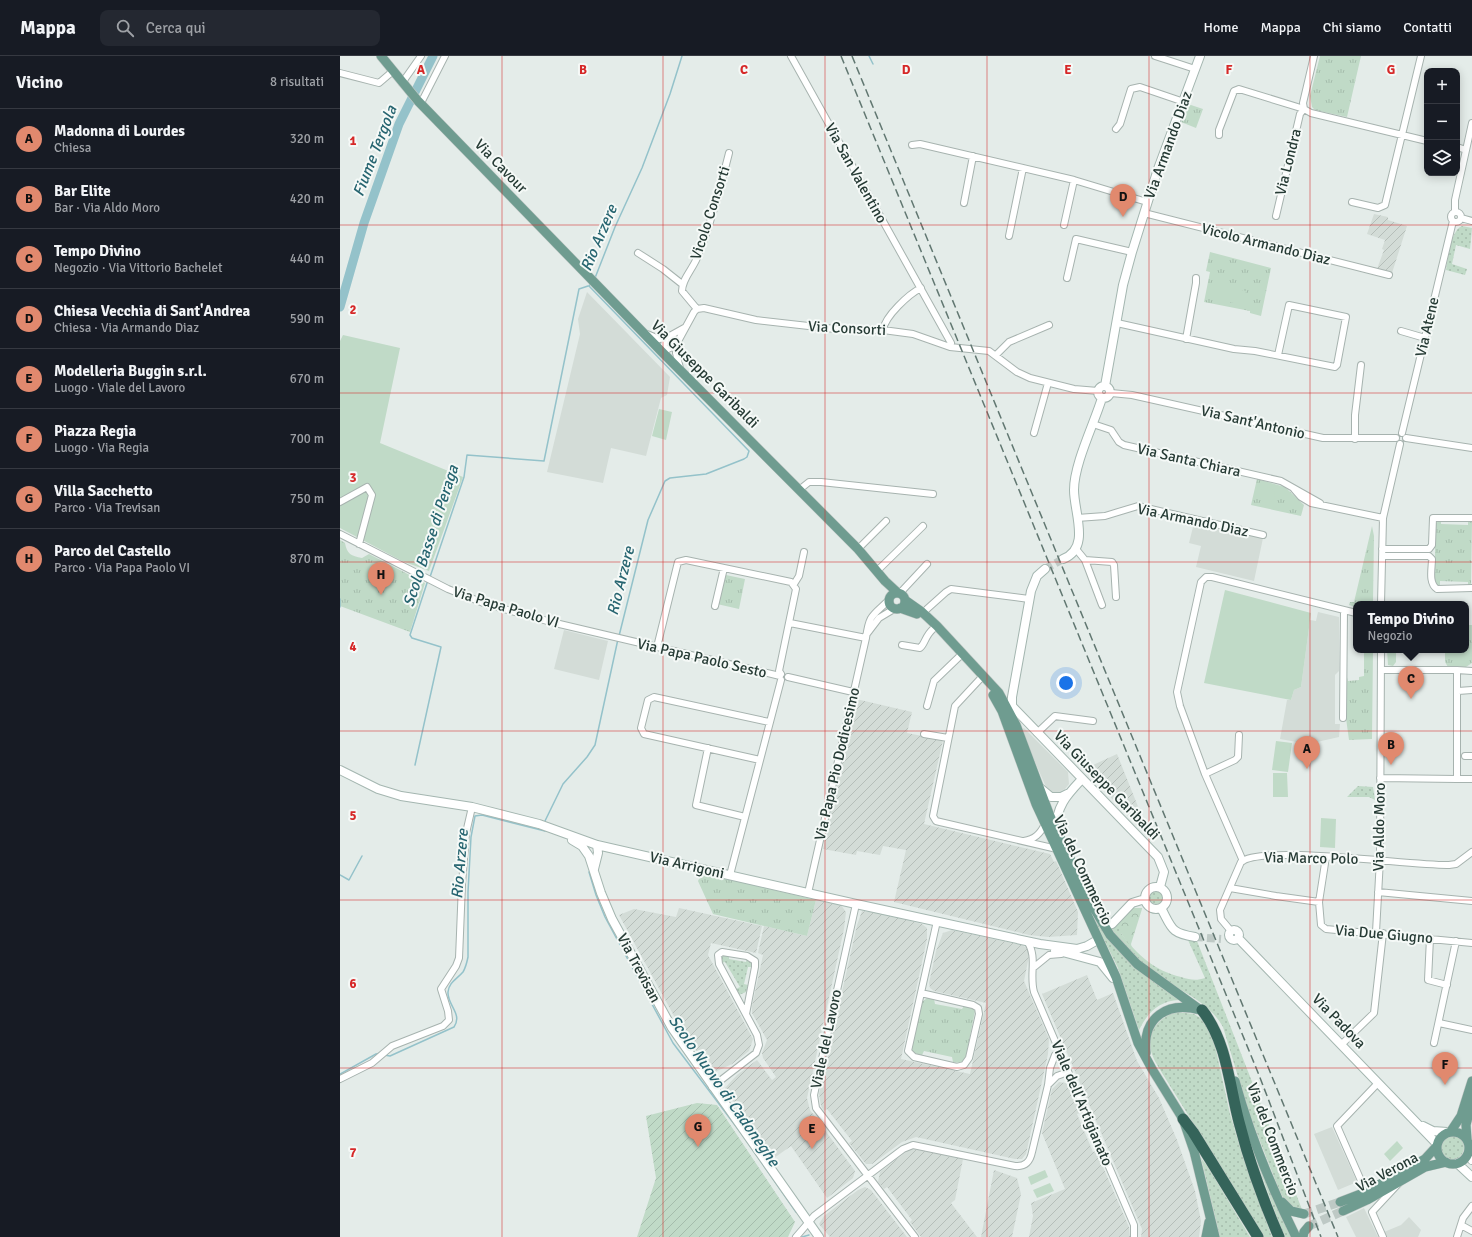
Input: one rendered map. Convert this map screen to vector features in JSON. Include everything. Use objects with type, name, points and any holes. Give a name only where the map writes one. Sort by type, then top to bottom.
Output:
[{"type":"highway","name":"Via del Commercio","points":[[1202,1010],[1219,1038],[1246,1147],[1278,1234]]},
{"type":"highway","name":"Via del Commercio","points":[[1183,1119],[1194,1132],[1257,1235]]},
{"type":"main road","name":"Via Cavour","points":[[381,56],[404,85],[420,102],[593,280]]},
{"type":"main road","name":"Via Giuseppe Garibaldi","points":[[593,280],[662,352],[680,368],[878,570],[886,582],[901,595],[924,611],[968,658],[996,694]]},
{"type":"main road","name":"Via Giuseppe Garibaldi","points":[[886,582],[891,607],[916,614],[933,629],[996,694]]},
{"type":"main road","points":[[889,600],[891,595],[901,595],[897,609]]},
{"type":"main road","name":"Via del Commercio","points":[[996,694],[1016,725],[1056,831],[1092,905],[1119,945],[1137,964],[1154,978],[1202,1010],[1218,1025],[1249,1127],[1296,1237]]},
{"type":"main road","name":"Via del Commercio","points":[[996,694],[1045,824],[1102,944],[1125,1001],[1138,1043],[1183,1119],[1194,1151],[1215,1237]]},
{"type":"main road","name":"Via del Commercio","points":[[1146,1058],[1146,1033],[1151,1024],[1159,1015],[1177,1007],[1202,1010]]},
{"type":"main road","points":[[1437,1146],[1441,1137],[1449,1132],[1461,1116],[1472,1081]]},
{"type":"main road","points":[[1446,1162],[1457,1163],[1465,1158],[1468,1144],[1466,1125],[1472,1101]]},
{"type":"main road","name":"Via Padova","points":[[1449,1132],[1461,1133],[1468,1144]]},
{"type":"main road","name":"Via Padova","points":[[1437,1146],[1439,1156],[1446,1162]]},
{"type":"main road","name":"Via Verona","points":[[1437,1146],[1425,1159],[1342,1206],[1399,1183],[1426,1168],[1446,1162]]},
{"type":"main road","points":[[1278,1197],[1291,1211],[1304,1214]]},
{"type":"main road","points":[[1206,1237],[1210,1214]]},
{"type":"main road","points":[[1303,1237],[1304,1232],[1309,1226]]},
{"type":"street","points":[[404,85],[421,56]]},
{"type":"street","points":[[420,102],[445,56]]},
{"type":"street","name":"Via San Valentino","points":[[791,56],[922,288],[950,343]]},
{"type":"street","points":[[1155,56],[1196,69]]},
{"type":"street","name":"Via Armando Diaz","points":[[1105,386],[1123,285],[1132,252],[1147,202],[1200,56]]},
{"type":"street","name":"Via Londra","points":[[1304,109],[1302,103],[1314,56]]},
{"type":"street","points":[[1352,202],[1378,208],[1385,204],[1421,56]]},
{"type":"street","points":[[340,73],[379,83],[393,71]]},
{"type":"street","points":[[1116,129],[1120,124],[1133,88],[1140,87],[1184,102]]},
{"type":"street","name":"Via Londra","points":[[1219,135],[1219,130],[1231,98],[1236,90],[1304,109]]},
{"type":"street","points":[[1304,109],[1315,114],[1424,140]]},
{"type":"street","name":"Via Londra","points":[[1276,216],[1300,114],[1304,109]]},
{"type":"street","name":"Via Atene","points":[[1404,436],[1425,338],[1453,221],[1451,216],[1455,212],[1455,200],[1472,123]]},
{"type":"street","points":[[912,145],[920,144],[1074,180],[1147,202]]},
{"type":"street","points":[[1460,148],[1466,150]]},
{"type":"street","name":"Vicolo Consorti","points":[[682,284],[696,260],[712,216],[729,152]]},
{"type":"street","points":[[964,203],[973,156]]},
{"type":"street","points":[[1008,236],[1023,168]]},
{"type":"street","points":[[1064,225],[1074,180]]},
{"type":"street","points":[[1455,212],[1460,213],[1461,218]]},
{"type":"street","name":"Vicolo Armando Diaz","points":[[1144,213],[1389,275]]},
{"type":"street","points":[[1461,218],[1472,220]]},
{"type":"street","points":[[1453,221],[1458,222],[1461,218]]},
{"type":"street","points":[[1067,278],[1076,239],[1132,252]]},
{"type":"street","points":[[638,253],[663,269],[682,284],[682,291],[697,309],[684,328],[676,345],[676,353],[680,368]]},
{"type":"street","points":[[1186,339],[1196,278]]},
{"type":"street","points":[[883,330],[885,324],[900,304],[922,288]]},
{"type":"street","points":[[1117,323],[1234,349],[1278,355],[1336,367],[1346,319],[1344,316],[1289,306],[1278,355]]},
{"type":"street","name":"Via Consorti","points":[[697,309],[704,308],[756,320],[835,329],[883,330],[918,335],[950,347],[989,351],[1022,375],[1100,395]]},
{"type":"street","points":[[996,355],[1008,342],[1049,325]]},
{"type":"street","points":[[645,334],[659,339],[666,338],[684,328]]},
{"type":"street","points":[[1401,331],[1425,338]]},
{"type":"street","points":[[662,352],[666,338]]},
{"type":"street","points":[[662,352],[676,345]]},
{"type":"street","points":[[1355,439],[1355,415],[1361,365]]},
{"type":"street","points":[[1034,433],[1048,382]]},
{"type":"street","points":[[1063,559],[1076,549],[1079,539],[1075,478],[1093,424],[1101,387],[1108,387],[1111,393],[1108,398],[1100,395]]},
{"type":"street","name":"Via Sant'Antonio","points":[[1111,393],[1132,395],[1323,438],[1398,441]]},
{"type":"street","name":"Via Santa Chiara","points":[[1093,424],[1111,430],[1119,442],[1124,445],[1281,480],[1292,486],[1306,501],[1383,518]]},
{"type":"street","points":[[1381,601],[1383,518],[1398,441],[1397,435],[1472,448]]},
{"type":"street","points":[[1398,441],[1404,443],[1404,436]]},
{"type":"street","points":[[799,490],[809,482],[821,482],[933,494]]},
{"type":"street","points":[[340,502],[367,487],[372,495],[359,544]]},
{"type":"street","name":"Via Armando Diaz","points":[[1077,518],[1105,516],[1133,506],[1138,506],[1263,535]]},
{"type":"street","points":[[1382,552],[1429,549],[1432,545],[1433,518],[1472,518]]},
{"type":"street","points":[[858,550],[886,521]]},
{"type":"street","points":[[878,570],[923,526]]},
{"type":"street","name":"Via Papa Paolo VI","points":[[340,534],[466,597],[486,604],[623,639]]},
{"type":"street","points":[[1076,549],[1085,560],[1102,605]]},
{"type":"street","points":[[794,584],[799,576],[804,552]]},
{"type":"street","points":[[1382,552],[1429,556],[1432,559],[1431,580],[1434,587],[1472,588]]},
{"type":"street","points":[[657,647],[678,562],[686,560],[794,584]]},
{"type":"street","points":[[1085,560],[1112,562],[1114,565],[1116,597]]},
{"type":"street","points":[[901,595],[927,564]]},
{"type":"street","points":[[715,606],[724,568]]},
{"type":"street","points":[[924,611],[951,589],[1029,599],[1035,580],[1045,569]]},
{"type":"street","name":"Via Marco Polo","points":[[1227,936],[1219,915],[1221,907],[1242,861],[1205,774],[1179,701],[1178,688],[1180,672],[1200,586],[1206,578],[1212,577],[1344,610]]},
{"type":"street","points":[[794,584],[796,589],[779,670],[781,676],[784,681],[788,677],[853,692]]},
{"type":"street","name":"Via Giuseppe Garibaldi","points":[[1029,599],[1012,697],[1014,709],[1158,857],[1164,872],[1160,887],[1167,896],[1166,903],[1161,908]]},
{"type":"street","name":"Via Papa Pio Dodicesimo","points":[[808,892],[866,636],[868,621],[889,600]]},
{"type":"street","name":"Via Papa Pio Dodicesimo","points":[[866,636],[879,618],[897,609]]},
{"type":"street","points":[[1342,718],[1344,610],[1353,612]]},
{"type":"street","points":[[790,623],[866,636]]},
{"type":"street","points":[[902,645],[920,648],[924,645],[926,635],[933,629]]},
{"type":"street","name":"Via Papa Paolo Sesto","points":[[623,639],[781,676]]},
{"type":"street","name":"Via Aldo Moro","points":[[1342,1044],[1374,1013],[1379,932],[1378,892],[1380,859],[1381,653]]},
{"type":"street","points":[[927,706],[934,682],[960,656]]},
{"type":"street","points":[[1381,670],[1472,671]]},
{"type":"street","points":[[1457,670],[1457,779]]},
{"type":"street","points":[[730,875],[781,676]]},
{"type":"street","points":[[981,678],[957,703],[932,812],[934,819],[940,822],[1057,849]]},
{"type":"street","points":[[1458,690],[1472,690]]},
{"type":"street","points":[[760,760],[642,732],[641,728],[649,698],[654,697],[769,722]]},
{"type":"street","points":[[1037,733],[1055,716],[1093,721]]},
{"type":"street","points":[[924,734],[948,738]]},
{"type":"street","points":[[1205,774],[1235,760],[1238,757],[1239,735]]},
{"type":"street","points":[[708,748],[696,806],[745,817]]},
{"type":"street","points":[[1465,756],[1472,756]]},
{"type":"street","name":"Via Arrigoni","points":[[340,770],[378,789],[401,796],[472,807],[544,826],[597,845],[1040,944],[1077,949],[1094,942]]},
{"type":"street","points":[[1380,778],[1472,779]]},
{"type":"street","points":[[1056,831],[1059,807],[1068,794],[1082,779]]},
{"type":"street","points":[[1039,787],[1051,797],[1061,797],[1068,794]]},
{"type":"street","points":[[340,1079],[372,1063],[392,1046],[434,1030],[447,1023],[449,1015],[441,989],[456,966],[459,958],[466,834],[472,807]]},
{"type":"street","points":[[1023,841],[1037,836],[1045,824]]},
{"type":"street","name":"Via Trevisan","points":[[557,830],[564,837],[582,846],[593,858],[594,870],[612,919],[665,1017],[712,1087],[819,1237]]},
{"type":"street","points":[[597,845],[593,850],[593,858],[612,848]]},
{"type":"street","name":"Via Marco Polo","points":[[1242,861],[1266,856],[1326,857],[1380,859],[1449,865],[1456,864],[1472,852]]},
{"type":"street","name":"Via Due Giugno","points":[[1326,857],[1319,902],[1323,928],[1379,932],[1472,943]]},
{"type":"street","points":[[1112,924],[1132,903],[1145,899],[1150,889],[1160,887]]},
{"type":"street","points":[[1230,888],[1319,902]]},
{"type":"street","points":[[1378,892],[1472,901]]},
{"type":"street","points":[[1145,899],[1151,908],[1161,908],[1166,920],[1175,932],[1196,937]]},
{"type":"street","name":"Viale del Lavoro","points":[[856,904],[814,1101],[816,1108],[916,1237]]},
{"type":"street","points":[[921,993],[973,1005],[978,1008],[979,1014],[969,1058],[964,1066],[957,1066],[914,1057],[908,1048],[937,921]]},
{"type":"street","name":"Via Padova","points":[[1227,936],[1233,940],[1238,938],[1342,1044],[1437,1146]]},
{"type":"street","points":[[1430,938],[1428,980],[1447,985]]},
{"type":"street","name":"Viale dell'Artigianato","points":[[1027,941],[1034,954],[1032,981],[1034,992],[1134,1225],[1134,1237]]},
{"type":"street","points":[[1434,1043],[1456,941]]},
{"type":"street","name":"Via Arrigoni","points":[[1040,944],[1066,954],[1082,956],[1100,962],[1110,972],[1125,1001]]},
{"type":"street","points":[[712,1087],[758,1050],[757,1035],[719,964],[718,955],[722,952],[747,956],[755,961],[746,1014]]},
{"type":"street","points":[[1033,968],[1049,955],[1066,954]]},
{"type":"street","points":[[1439,1023],[1472,1030]]},
{"type":"street","points":[[796,1237],[808,1222],[903,1150],[913,1145],[1015,1166],[1024,1165],[1031,1156],[1053,1059],[1060,1051]]},
{"type":"street","points":[[1048,1084],[1057,1076],[1068,1072]]},
{"type":"street","name":"Via Verona","points":[[1366,1192],[1337,1126],[1378,1083]]},
{"type":"street","name":"Via Padova","points":[[1419,1125],[1433,1131],[1449,1132]]},
{"type":"street","points":[[1468,1144],[1472,1160]]},
{"type":"street","points":[[1457,1163],[1472,1177]]},
{"type":"street","points":[[1383,1237],[1372,1212],[1399,1183]]},
{"type":"street","points":[[1457,1237],[1461,1225],[1472,1206]]},
{"type":"street","points":[[1461,1225],[1472,1231]]},
{"type":"shaded area","points":[[1374,214],[1388,217],[1388,220],[1407,226],[1392,273],[1377,269],[1384,250],[1382,249],[1385,240],[1367,234]]},
{"type":"shaded area","points":[[587,292],[670,377],[667,395],[661,398],[646,456],[611,448],[603,483],[547,472],[580,334],[578,319]]},
{"type":"shaded area","points":[[1194,523],[1237,534],[1238,532],[1263,538],[1254,581],[1196,567],[1201,546],[1189,543]]},
{"type":"shaded area","points":[[1318,612],[1339,617],[1339,671],[1335,675],[1335,724],[1340,724],[1339,737],[1308,744],[1280,739],[1287,700],[1291,700],[1294,690],[1301,687],[1310,620],[1316,621]]},
{"type":"shaded area","points":[[564,630],[608,641],[599,680],[554,669]]},
{"type":"shaded area","points":[[856,699],[912,712],[907,733],[943,740],[924,824],[1050,854],[1054,862],[1056,861],[1078,912],[1077,935],[1048,937],[1029,935],[894,902],[906,850],[883,846],[880,855],[857,851],[856,855],[823,849]]},
{"type":"shaded area","points":[[1024,728],[1068,772],[1069,784],[1065,789],[1056,794],[1051,793],[1046,787],[1021,730]]},
{"type":"shaded area","points":[[1117,754],[1149,834],[1146,835],[1086,771],[1093,765]]},
{"type":"shaded area","points":[[816,900],[841,905],[846,912],[844,929],[807,1098],[810,1110],[855,1171],[853,1178],[827,1198],[791,1146],[774,1158],[726,1092],[725,1088],[737,1075],[757,1060],[772,1080],[776,1077],[763,1058],[762,1053],[767,1040],[752,1013],[752,1006],[763,955],[758,953],[764,926],[807,936]]},
{"type":"shaded area","points":[[679,908],[762,926],[756,953],[711,943],[708,955],[753,1039],[749,1051],[732,1064],[715,1072],[710,1071],[680,1027],[619,915],[634,909],[676,917]]},
{"type":"shaded area","points":[[862,911],[885,914],[922,924],[927,928],[927,939],[901,1059],[970,1074],[986,1003],[934,991],[930,988],[929,983],[936,951],[943,933],[952,930],[1022,945],[1028,949],[1029,956],[1024,981],[1049,1039],[1048,1054],[1026,1154],[1022,1159],[1015,1159],[916,1137],[902,1142],[872,1164],[866,1164],[849,1143],[852,1141],[827,1109],[824,1111],[821,1106],[819,1094],[857,925]]},
{"type":"shaded area","points":[[1087,975],[1097,1000],[1113,993],[1137,1061],[1159,1098],[1177,1140],[1195,1191],[1201,1221],[1199,1237],[1141,1237],[1142,1229],[1042,994]]},
{"type":"shaded area","points":[[1059,1082],[1066,1083],[1070,1087],[1080,1113],[1077,1114],[1093,1152],[1096,1151],[1129,1227],[1130,1237],[1029,1237],[1033,1216],[1031,1203],[1065,1189],[1042,1133],[1052,1089]]},
{"type":"shaded area","points":[[1332,1127],[1357,1182],[1338,1190],[1314,1134]]},
{"type":"shaded area","points":[[910,1149],[963,1159],[955,1200],[951,1203],[977,1237],[921,1237],[910,1222],[912,1220],[887,1187],[884,1189],[878,1182],[880,1172]]},
{"type":"shaded area","points":[[994,1170],[1017,1178],[1021,1194],[1012,1237],[981,1237]]},
{"type":"shaded area","points":[[865,1187],[871,1190],[907,1237],[830,1237],[819,1224],[824,1216],[858,1190]]},
{"type":"shaded area","points":[[1364,1208],[1378,1237],[1356,1237],[1346,1217]]},
{"type":"shaded area","points":[[1409,1217],[1421,1230],[1418,1237],[1386,1237],[1384,1232],[1401,1225]]},
{"type":"green space","points":[[1320,56],[1361,56],[1347,117],[1315,110],[1312,107],[1310,96]]},
{"type":"green space","points":[[1188,104],[1203,109],[1196,128],[1181,122]]},
{"type":"green space","points":[[1462,226],[1472,228],[1470,249],[1456,245],[1452,264],[1467,269],[1465,275],[1446,270],[1449,252],[1455,233]]},
{"type":"green space","points":[[1210,252],[1271,268],[1261,316],[1250,313],[1250,311],[1204,302],[1210,272],[1206,271]]},
{"type":"green space","points":[[1218,285],[1246,291],[1243,305],[1215,299]]},
{"type":"green space","points":[[343,335],[400,348],[380,443],[463,477],[429,571],[402,561],[340,528],[340,341]]},
{"type":"green space","points":[[659,409],[672,412],[666,440],[652,436]]},
{"type":"green space","points":[[1257,479],[1285,487],[1304,505],[1301,516],[1251,505]]},
{"type":"green space","points":[[1267,487],[1274,492],[1275,495],[1270,502],[1267,503],[1260,498],[1259,495],[1264,488]]},
{"type":"green space","points":[[1441,519],[1441,524],[1468,525],[1468,520],[1472,521],[1471,586],[1468,587],[1468,582],[1440,581],[1440,586],[1435,584],[1435,524]]},
{"type":"green space","points":[[1372,526],[1374,536],[1373,601],[1354,601]]},
{"type":"green space","points":[[340,540],[345,543],[348,552],[352,555],[362,558],[369,554],[425,583],[410,632],[340,606]]},
{"type":"green space","points":[[726,575],[745,579],[739,609],[717,604]]},
{"type":"green space","points":[[1225,590],[1311,613],[1301,687],[1294,690],[1291,700],[1204,683]]},
{"type":"green space","points":[[1350,602],[1353,602],[1353,606],[1349,605]]},
{"type":"green space","points":[[1469,625],[1472,625],[1472,663],[1466,667],[1448,667],[1445,662],[1445,653],[1469,653]]},
{"type":"green space","points":[[1364,653],[1373,653],[1372,739],[1349,740],[1345,711],[1345,678],[1347,677],[1348,681],[1359,680],[1359,677],[1364,676]]},
{"type":"green space","points":[[1387,653],[1396,653],[1396,662],[1393,666],[1388,665]]},
{"type":"green space","points":[[1276,741],[1292,743],[1288,772],[1272,770]]},
{"type":"green space","points":[[1273,773],[1287,773],[1288,797],[1273,797]]},
{"type":"green space","points":[[1358,786],[1373,787],[1375,800],[1369,797],[1347,797]]},
{"type":"green space","points":[[1321,818],[1336,819],[1335,848],[1320,847]]},
{"type":"green space","points":[[702,873],[816,900],[807,936],[713,914],[698,881]]},
{"type":"green space","points":[[1153,890],[1159,890],[1163,894],[1163,900],[1159,904],[1153,904],[1149,900],[1149,894]]},
{"type":"green space","points":[[1132,908],[1121,933],[1140,955],[1163,971],[1191,979],[1199,980],[1205,978],[1188,940],[1197,941],[1303,1212],[1296,1211],[1285,1202],[1278,1187],[1249,1113],[1223,1027],[1217,1018],[1192,996],[1163,979],[1142,963],[1111,929]]},
{"type":"green space","points":[[1132,908],[1142,909],[1131,944],[1132,949],[1121,933],[1121,925]]},
{"type":"green space","points":[[1092,915],[1111,942],[1131,963],[1152,981],[1179,1000],[1160,1005],[1150,1013],[1139,1030],[1118,968]]},
{"type":"green space","points":[[725,954],[729,955],[729,959],[746,962],[747,959],[752,964],[752,967],[748,967],[744,984],[748,985],[746,992],[739,995],[736,989],[740,987],[725,962],[722,963],[721,960]]},
{"type":"green space","points":[[927,998],[934,999],[935,1004],[962,1009],[964,1006],[973,1008],[975,1011],[966,1056],[961,1063],[953,1062],[952,1057],[924,1051],[922,1055],[920,1055],[913,1051],[911,1047],[921,1003]]},
{"type":"green space","points":[[1177,1012],[1194,1014],[1202,1019],[1212,1032],[1230,1114],[1243,1157],[1272,1237],[1264,1237],[1153,1057],[1150,1038],[1155,1026],[1165,1017]]},
{"type":"green space","points":[[697,1103],[717,1105],[795,1222],[788,1237],[637,1237],[656,1178],[646,1116]]},
{"type":"green space","points":[[1244,1126],[1293,1237],[1284,1237]]},
{"type":"green space","points":[[1451,1134],[1460,1138],[1464,1147],[1460,1156],[1451,1160],[1442,1156],[1438,1147],[1442,1138]]},
{"type":"green space","points":[[1397,1141],[1403,1148],[1390,1161],[1384,1154]]},
{"type":"green space","points":[[1201,1158],[1208,1167],[1250,1237],[1220,1237]]},
{"type":"green space","points":[[1045,1170],[1048,1177],[1031,1185],[1028,1177]]},
{"type":"green space","points":[[1050,1183],[1054,1191],[1037,1198],[1033,1190]]},
{"type":"waterway","name":"Fiume Tergola","points":[[340,307],[364,223],[399,124],[433,56]]},
{"type":"waterway","name":"Rio Arzere","points":[[595,278],[615,227],[642,168],[670,94],[682,56]]},
{"type":"waterway","points":[[869,56],[873,64]]},
{"type":"waterway","name":"Rio Arzere","points":[[590,284],[589,286],[749,451],[747,457],[744,459],[706,474],[670,478],[665,481],[648,520],[619,636]]},
{"type":"waterway","name":"Scolo Basse di Peraga","points":[[430,577],[464,477],[467,455],[544,461],[579,289],[588,286]]},
{"type":"waterway","name":"Scolo Basse di Peraga","points":[[415,765],[441,647],[412,638],[410,635],[428,580]]},
{"type":"waterway","points":[[340,599],[340,607]]},
{"type":"waterway","name":"Rio Arzere","points":[[544,823],[563,784],[587,757],[595,745],[618,639]]},
{"type":"waterway","name":"Rio Arzere","points":[[384,1055],[390,1056],[454,1027],[456,1022],[456,1014],[448,997],[448,992],[452,983],[463,972],[468,957],[468,892],[471,837],[475,816],[482,815],[545,831]]},
{"type":"waterway","name":"Scolo Basse di Peraga","points":[[340,875],[349,880],[362,856]]},
{"type":"waterway","name":"Scolo Nuovo di Cadoneghe","points":[[589,872],[605,917],[673,1043],[741,1133],[796,1212]]},
{"type":"waterway","name":"Rio Arzere","points":[[340,1074],[376,1054],[381,1053]]},
{"type":"waterway","name":"Scolo Nuovo di Cadoneghe","points":[[802,1237],[809,1235]]},
{"type":"tunnel","points":[[1045,569],[1063,559]]},
{"type":"tunnel","points":[[1195,937],[1221,939]]},
{"type":"tunnel","points":[[1304,1214],[1340,1202]]},
{"type":"tunnel","points":[[1309,1226],[1343,1211]]},
{"type":"railway","points":[[841,56],[1259,1075],[1321,1237]]},
{"type":"railway","points":[[852,56],[1338,1237]]},
{"type":"place","name":"Chiesa Vecchia di Sant'Andrea","points":[[1123,217]]},
{"type":"place","name":"Parco del Castello","points":[[381,595]]},
{"type":"place","name":"Tempo Divino","points":[[1411,699]]},
{"type":"place","name":"Bar Elite","points":[[1391,765]]},
{"type":"place","name":"Madonna di Lourdes","points":[[1307,769]]},
{"type":"place","name":"Piazza Regia","points":[[1445,1085]]},
{"type":"place","name":"Villa Sacchetto","points":[[698,1147]]},
{"type":"place","name":"Modelleria Buggin s.r.l.","points":[[812,1149]]}]
